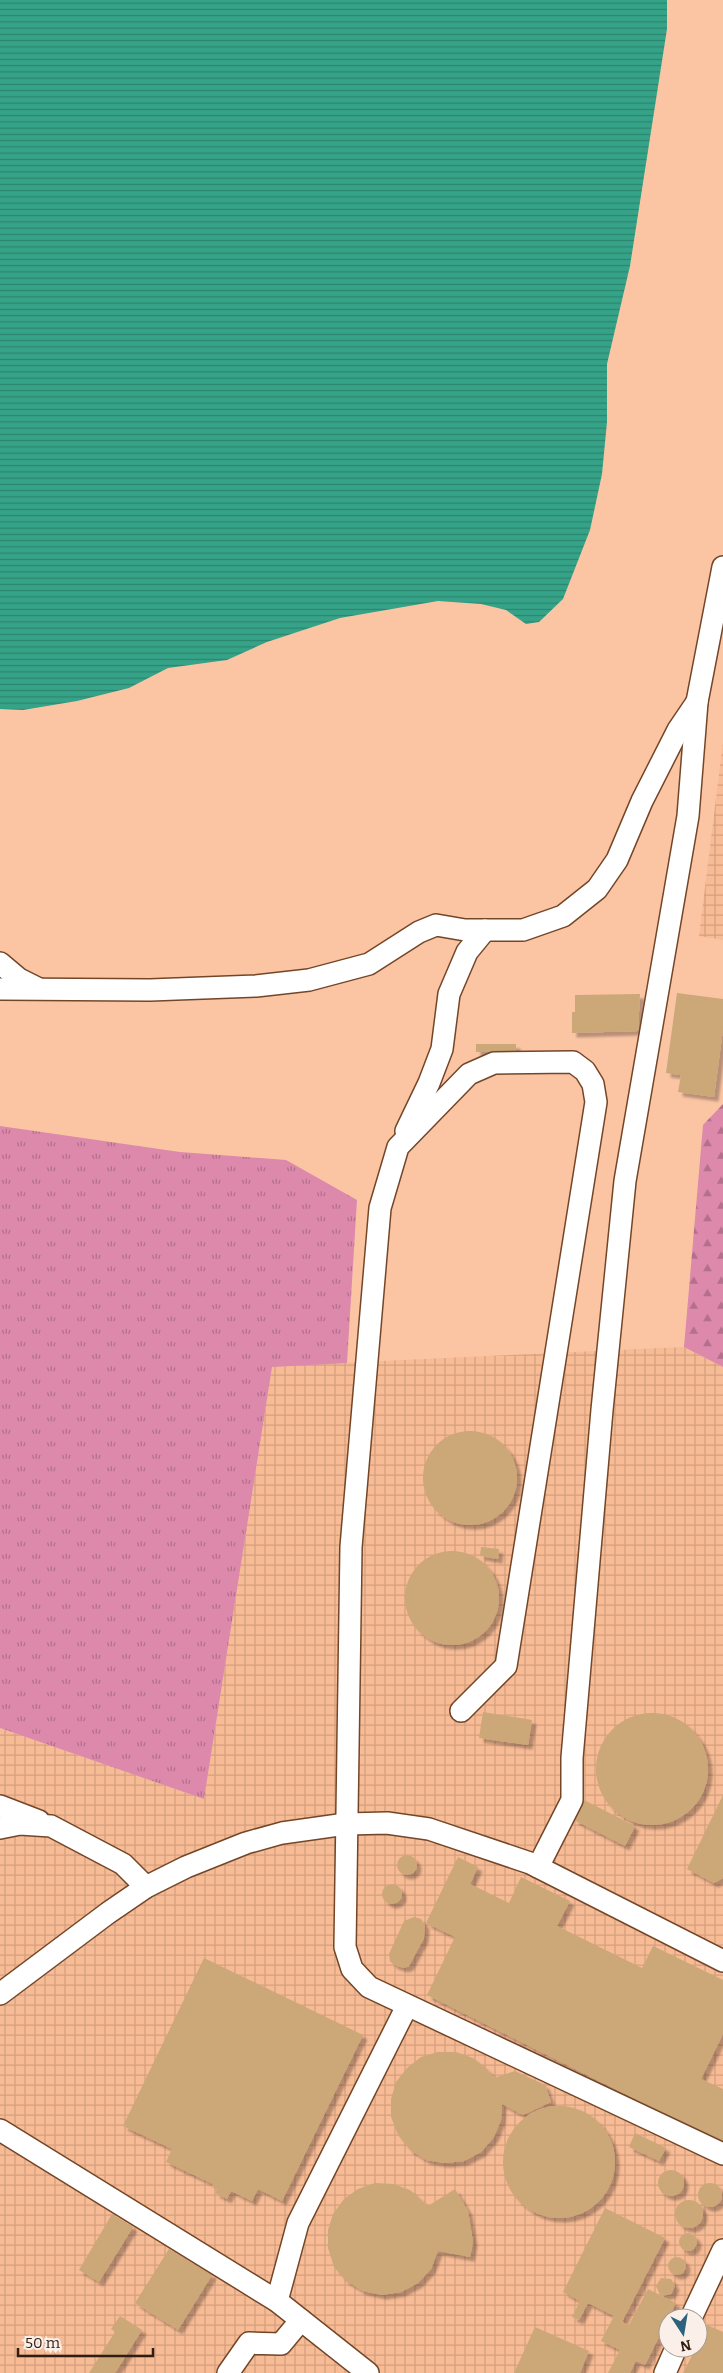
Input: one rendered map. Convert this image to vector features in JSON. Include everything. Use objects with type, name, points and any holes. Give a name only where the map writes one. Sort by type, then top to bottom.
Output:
[{"type":"lane","points":[[538,1867],[572,1800],[572,1758],[602,1410],[625,1181],[688,816],[697,702],[723,567]]},
{"type":"lane","points":[[0,990],[150,990],[256,986],[308,980],[369,964],[419,932],[436,925],[485,930],[523,930],[564,916],[597,889],[617,860],[642,800],[678,730],[697,702]]},
{"type":"lane","points":[[485,930],[467,952],[449,994],[442,1049],[429,1083],[398,1146],[380,1208],[350,1547],[345,1947],[352,1969],[369,1987],[723,2154]]},
{"type":"lane","points":[[0,963],[19,979],[39,989]]},
{"type":"lane","points":[[398,1146],[469,1074],[494,1063],[573,1062],[585,1071],[593,1084],[596,1102],[506,1666],[460,1711]]},
{"type":"lane","points":[[0,1806],[51,1826],[123,1864],[146,1887]]},
{"type":"lane","points":[[0,1994],[108,1912],[146,1887],[186,1867],[246,1843],[282,1833],[346,1824],[387,1823],[429,1829],[538,1867],[723,1961]]},
{"type":"lane","points":[[0,1828],[20,1824],[51,1826]]},
{"type":"lane","points":[[277,2301],[298,2223],[407,2006]]},
{"type":"lane","points":[[0,2130],[277,2301],[368,2373]]},
{"type":"lane","points":[[696,2308],[723,2250]]},
{"type":"lane","points":[[228,2373],[249,2343],[281,2344],[301,2320]]},
{"type":"lane","points":[[664,2373],[671,2358]]},
{"type":"shaded area","points":[[723,742],[723,940],[699,936]]},
{"type":"shaded area","points":[[684,1347],[723,1367],[723,2373],[0,2373],[0,1728],[204,1799],[272,1366]]},
{"type":"green space","points":[[723,1104],[723,1367],[684,1347],[703,1125]]},
{"type":"green space","points":[[0,1126],[180,1152],[286,1160],[357,1200],[347,1363],[272,1367],[204,1799],[0,1728]]},
{"type":"water","points":[[0,0],[667,0],[667,29],[630,266],[607,364],[607,422],[602,474],[590,530],[563,599],[539,622],[526,624],[506,610],[481,604],[438,601],[340,618],[267,642],[227,660],[168,668],[129,688],[77,701],[23,710],[0,709]]},
{"type":"building","points":[[677,993],[723,999],[723,1029],[714,1097],[678,1092],[681,1075],[666,1073]]},
{"type":"building","points":[[640,994],[638,1031],[572,1033],[572,1012],[575,1012],[575,995]]},
{"type":"building","points":[[476,1044],[516,1044],[516,1052],[476,1052]]},
{"type":"building","points":[[470,1431],[488,1435],[503,1445],[513,1460],[517,1478],[513,1496],[503,1511],[488,1521],[470,1525],[452,1521],[437,1511],[427,1496],[423,1478],[427,1460],[437,1445],[452,1435]]},
{"type":"building","points":[[481,1547],[499,1549],[498,1559],[480,1556]]},
{"type":"building","points":[[452,1551],[470,1555],[485,1565],[495,1580],[499,1598],[495,1616],[485,1631],[470,1641],[452,1645],[434,1641],[419,1631],[409,1616],[405,1598],[409,1580],[419,1565],[434,1555]]},
{"type":"building","points":[[483,1712],[532,1720],[528,1745],[479,1738]]},
{"type":"building","points":[[652,1713],[663,1714],[673,1718],[691,1730],[703,1748],[707,1758],[707,1780],[703,1790],[691,1808],[673,1820],[663,1824],[652,1825],[641,1824],[631,1820],[613,1808],[601,1790],[597,1780],[596,1769],[597,1758],[601,1748],[613,1730],[631,1718],[641,1714]]},
{"type":"building","points":[[723,1795],[723,1878],[714,1883],[687,1869]]},
{"type":"building","points":[[584,1800],[635,1826],[625,1846],[574,1820]]},
{"type":"building","points":[[407,1855],[414,1858],[417,1865],[414,1872],[407,1875],[400,1872],[397,1865],[400,1858]]},
{"type":"building","points":[[458,1857],[478,1867],[470,1884],[509,1903],[521,1877],[570,1901],[557,1926],[642,1968],[653,1946],[723,1980],[723,2034],[701,2079],[723,2089],[723,2143],[427,1995],[455,1937],[426,1923]]},
{"type":"building","points":[[392,1884],[399,1887],[402,1894],[399,1901],[392,1904],[385,1901],[382,1894],[385,1887]]},
{"type":"building","points":[[414,1917],[421,1919],[425,1925],[424,1938],[409,1966],[404,1968],[394,1965],[390,1961],[389,1954],[404,1921]]},
{"type":"building","points":[[204,1958],[363,2035],[282,2201],[258,2189],[252,2201],[231,2191],[227,2199],[215,2193],[217,2189],[212,2186],[213,2184],[166,2162],[172,2149],[123,2126]]},
{"type":"building","points":[[438,2052],[456,2052],[473,2058],[487,2069],[494,2078],[515,2071],[545,2085],[551,2102],[523,2115],[502,2104],[501,2120],[494,2137],[481,2152],[464,2161],[445,2163],[426,2160],[410,2150],[398,2135],[391,2117],[391,2099],[396,2082],[407,2068],[421,2057]]},
{"type":"building","points":[[559,2106],[570,2107],[580,2111],[598,2123],[610,2141],[614,2151],[614,2173],[610,2183],[598,2201],[580,2213],[570,2217],[559,2218],[548,2217],[538,2213],[520,2201],[508,2183],[504,2173],[503,2162],[504,2151],[508,2141],[520,2123],[538,2111],[548,2107]]},
{"type":"building","points":[[635,2133],[666,2148],[659,2161],[629,2147]]},
{"type":"building","points":[[671,2170],[680,2174],[684,2183],[680,2192],[671,2196],[662,2192],[658,2183],[662,2174]]},
{"type":"building","points":[[375,2183],[393,2184],[410,2190],[428,2206],[455,2189],[468,2211],[473,2242],[470,2257],[438,2251],[431,2269],[418,2283],[401,2292],[382,2295],[363,2291],[346,2281],[334,2267],[328,2248],[328,2230],[333,2214],[344,2199],[358,2189]]},
{"type":"building","points":[[710,2183],[719,2186],[722,2195],[719,2204],[710,2207],[701,2204],[698,2195],[701,2186]]},
{"type":"building","points":[[689,2200],[699,2204],[703,2214],[699,2224],[689,2228],[679,2224],[675,2214],[679,2204]]},
{"type":"building","points":[[605,2208],[665,2238],[622,2322],[629,2325],[648,2289],[660,2295],[656,2286],[661,2278],[671,2279],[675,2286],[671,2294],[662,2296],[676,2303],[674,2308],[658,2308],[658,2339],[645,2365],[636,2361],[630,2373],[608,2373],[620,2350],[601,2341],[614,2316],[588,2303],[579,2320],[572,2317],[580,2301],[563,2292]]},
{"type":"building","points":[[112,2214],[133,2227],[99,2282],[79,2270]]},
{"type":"building","points":[[684,2233],[692,2233],[697,2238],[695,2249],[684,2251],[679,2246],[679,2238]]},
{"type":"building","points":[[169,2249],[212,2275],[178,2330],[135,2303]]},
{"type":"building","points":[[673,2257],[681,2257],[686,2262],[684,2273],[673,2275],[668,2270],[668,2262]]},
{"type":"building","points":[[120,2316],[142,2330],[115,2373],[89,2373],[115,2332],[111,2329]]},
{"type":"building","points":[[708,2325],[723,2332],[723,2373],[683,2373],[691,2358],[708,2358]]},
{"type":"building","points":[[535,2327],[589,2351],[580,2373],[514,2373]]}]
